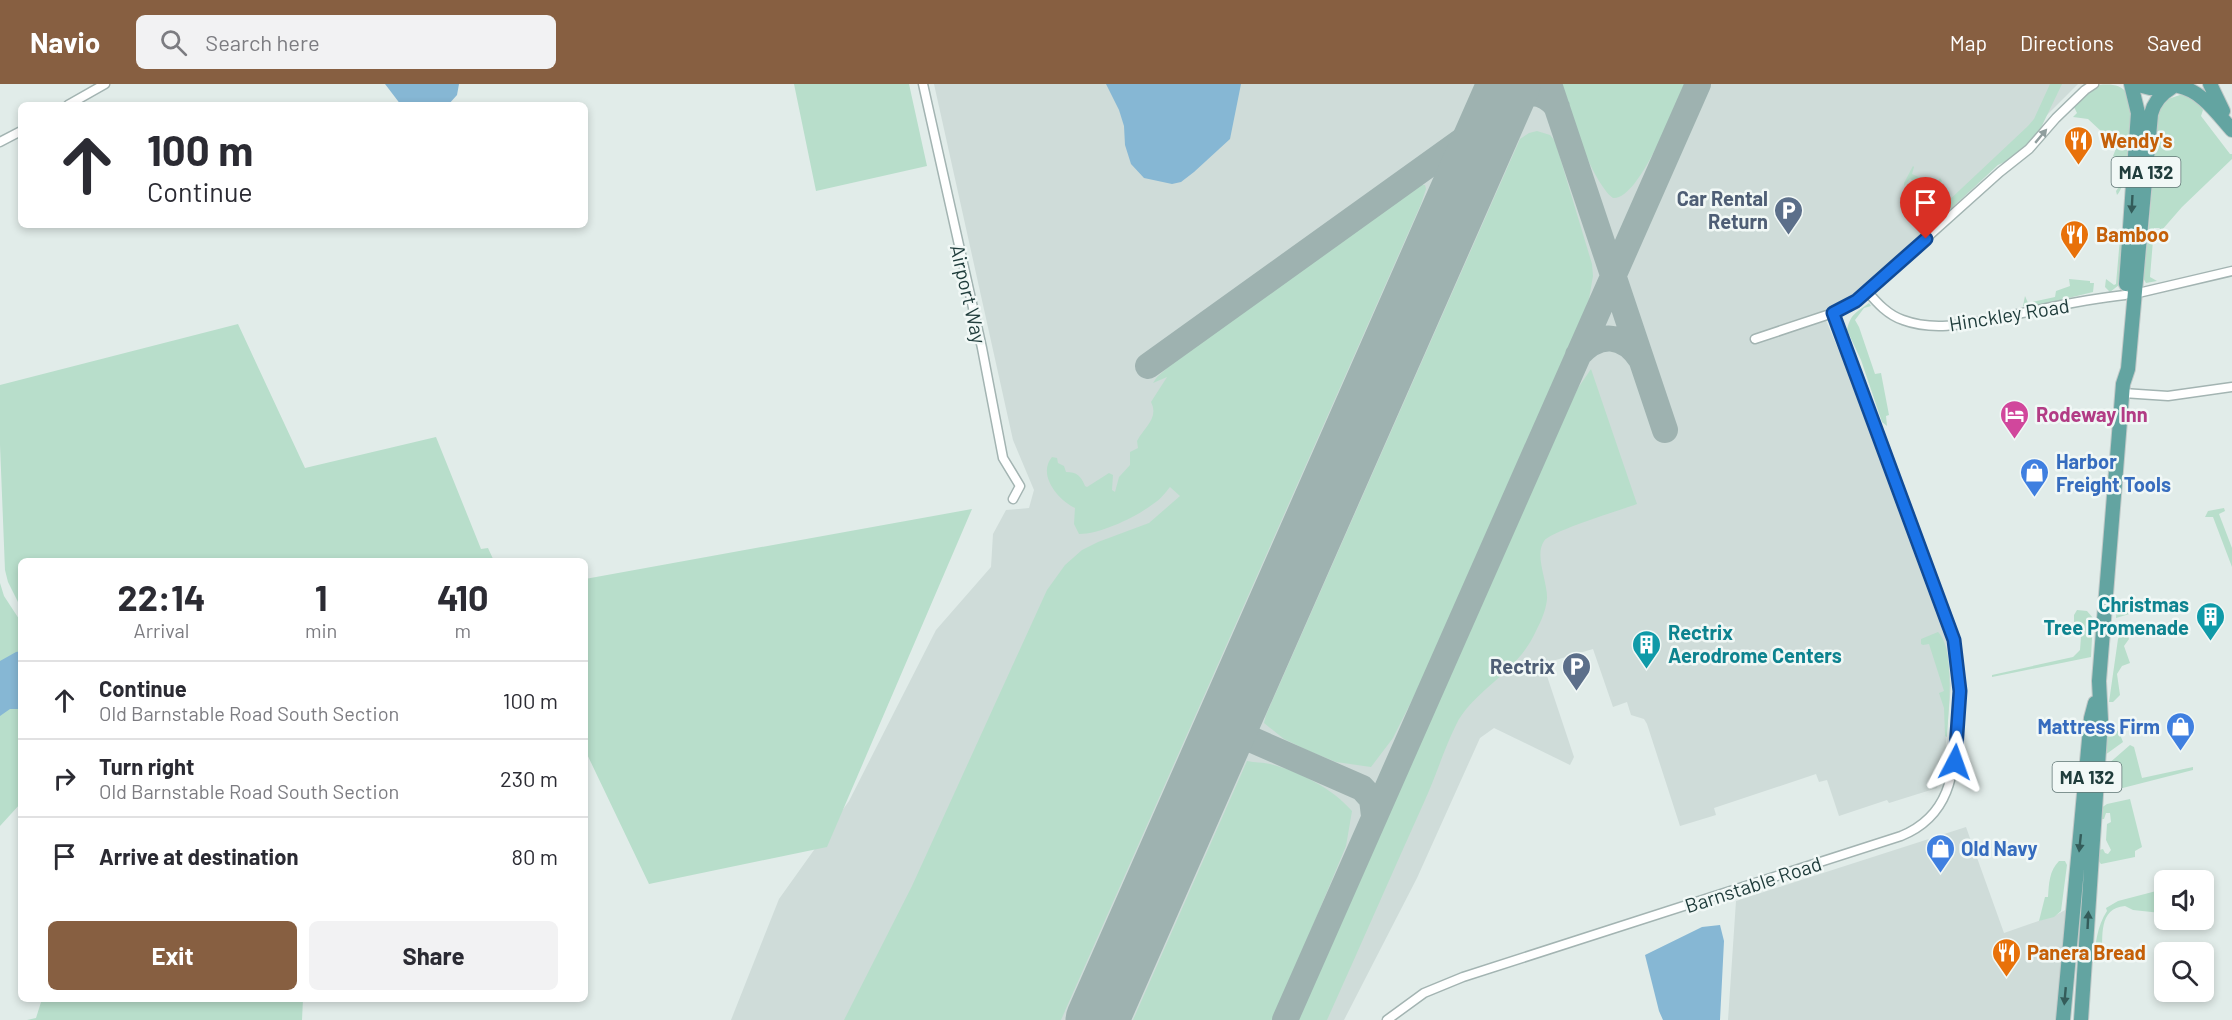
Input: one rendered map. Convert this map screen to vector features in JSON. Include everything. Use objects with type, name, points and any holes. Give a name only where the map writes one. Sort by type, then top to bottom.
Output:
[{"type":"main road","points":[[2133,84],[2150,88],[2177,86],[2187,88],[2199,95],[2232,128]]},
{"type":"main road","name":"MA 132","points":[[2063,1020],[2091,718],[2099,681],[2123,388],[2128,369],[2129,294],[2139,113],[2133,84]]},
{"type":"main road","points":[[2210,84],[2232,128]]},
{"type":"main road","name":"MA 132","points":[[2129,294],[2151,114],[2154,104],[2163,92],[2177,86]]},
{"type":"main road","name":"MA 132","points":[[2082,1020],[2101,720],[2099,681]]},
{"type":"street","points":[[73,102],[105,84]]},
{"type":"street","name":"Airport Way","points":[[923,84],[982,348],[1003,458],[1020,486],[1013,499]]},
{"type":"street","points":[[1755,339],[1833,313],[1850,305],[2029,149],[2056,118],[2094,84]]},
{"type":"street","points":[[0,142],[18,133]]},
{"type":"street","name":"Hinckley Road","points":[[1867,291],[1889,313],[1909,322],[1928,326],[1959,324],[2129,294],[2232,271]]},
{"type":"street","name":"Barnstable Road","points":[[1387,1020],[1424,993],[1463,977],[1855,851],[1914,829],[1926,820],[1942,801],[1953,775],[1960,691],[1957,658],[1948,622],[1833,313]]},
{"type":"street","points":[[2123,388],[2177,396],[2232,387]]},
{"type":"shaded area","points":[[934,84],[2078,84],[1978,184],[1850,299],[1822,311],[1842,358],[1946,640],[1951,686],[1944,764],[1937,788],[1889,803],[1887,800],[1839,816],[1827,780],[1819,782],[1816,774],[1714,808],[1716,815],[1680,826],[1647,724],[1644,719],[1631,715],[1627,702],[1613,707],[1593,649],[1549,662],[1546,673],[1574,757],[1570,765],[1494,728],[1480,738],[1417,878],[1344,1020],[731,1020],[779,899],[849,801],[936,630],[991,567],[993,534],[1006,510],[1029,508],[1034,490],[1013,440]]},
{"type":"shaded area","points":[[1966,827],[2004,933],[2067,909],[2058,1020],[1728,1020],[1736,901]]},
{"type":"green space","points":[[794,84],[909,84],[927,166],[816,191]]},
{"type":"green space","points":[[1561,84],[1685,84],[1645,169],[1623,195],[1613,198],[1597,177],[1575,128]]},
{"type":"green space","points":[[2050,84],[2062,84],[2037,136],[2017,156],[1998,165],[1932,226],[1922,227],[1902,206],[1901,196],[1907,201],[1903,206],[1916,220],[1923,215],[1928,220],[2028,126],[2034,119]]},
{"type":"green space","points":[[2099,85],[2119,87],[2128,95],[2130,103],[2131,130],[2128,162],[2125,177],[2117,195],[2116,191],[2121,184],[2122,163],[2113,156],[2117,146],[2088,119],[2073,117],[2077,113],[2074,107]]},
{"type":"green space","points":[[2183,94],[2196,99],[2203,110],[2201,116],[2232,154],[2232,159],[2182,207],[2162,230],[2154,228],[2150,277],[2157,281],[2146,283],[2143,278],[2158,111],[2168,99]]},
{"type":"green space","points":[[1537,131],[1550,135],[1555,141],[1592,264],[1593,276],[1589,299],[1566,357],[1431,662],[1393,738],[1371,767],[1336,762],[1284,739],[1264,723],[1266,715],[1520,139]]},
{"type":"green space","points":[[1913,166],[1912,174],[1936,185],[1940,178],[1942,181],[1928,195],[1925,193],[1928,188],[1910,179],[1904,186]]},
{"type":"green space","points":[[1421,185],[1425,185],[1426,189],[1421,204],[1061,1020],[844,1020],[912,886],[1047,590],[1065,565],[1082,550],[1149,523],[1180,496],[1170,487],[1156,502],[1128,519],[1108,528],[1079,534],[1074,524],[1075,508],[1056,493],[1048,479],[1048,464],[1052,457],[1057,458],[1058,463],[1064,466],[1066,472],[1078,475],[1087,487],[1109,473],[1113,475],[1112,490],[1115,492],[1119,477],[1130,465],[1130,452],[1138,448],[1137,441],[1152,417],[1151,402],[1167,377],[1153,383],[1157,377],[1175,361]]},
{"type":"green space","points":[[2120,238],[2123,241],[2119,285],[2110,292],[2105,287],[2106,279],[2116,284]]},
{"type":"green space","points":[[2069,279],[2094,283],[2093,292],[2028,308],[2023,306],[2025,296],[2028,303],[2055,297],[2056,291],[2070,286]]},
{"type":"green space","points":[[1869,303],[1871,306],[1864,308],[1855,320],[1875,374],[1881,373],[1889,415],[1886,416],[1887,426],[1882,422],[1861,360],[1847,330],[1852,317]]},
{"type":"green space","points":[[238,324],[305,468],[436,437],[481,549],[488,548],[493,558],[18,558],[18,602],[5,570],[0,385]]},
{"type":"green space","points":[[1591,369],[1637,504],[1572,526],[1544,541],[1540,554],[1547,599],[1544,614],[1533,637],[1515,662],[1472,703],[1456,725],[1327,1020],[1297,1020],[1547,452],[1578,388]]},
{"type":"green space","points":[[2224,508],[2225,511],[2219,514],[2232,548],[2232,567],[2213,517],[2205,517],[2208,511]]},
{"type":"green space","points":[[972,509],[827,847],[649,884],[588,756],[588,578]]},
{"type":"green space","points":[[0,583],[4,596],[18,617],[18,806],[0,826]]},
{"type":"green space","points":[[2118,599],[2136,609],[2136,612],[2116,618]]},
{"type":"green space","points":[[2077,610],[2087,611],[2093,618],[2091,657],[1992,677],[1992,675],[2073,657],[2080,650],[2082,623],[2074,622]]},
{"type":"green space","points":[[2133,624],[2153,625],[2156,628],[2148,631],[2145,625],[2127,632],[2129,639],[2124,646],[2130,663],[2122,666],[2117,674],[2120,695],[2113,702],[2109,702],[2118,639],[2123,629]]},
{"type":"green space","points":[[1938,632],[1944,641],[1949,667],[1947,737],[1945,736],[1944,708],[1939,693],[1944,691],[1929,644],[1921,644],[1921,639]]},
{"type":"green space","points":[[2107,726],[2123,733],[2121,737],[2123,742],[2105,755]]},
{"type":"green space","points":[[2130,745],[2134,747],[2142,778],[2193,767],[2193,770],[2107,792],[2105,789],[2107,765]]},
{"type":"green space","points":[[1247,761],[1270,764],[1304,776],[1335,795],[1352,811],[1346,846],[1281,1002],[1273,1020],[1133,1020]]},
{"type":"green space","points":[[2130,799],[2142,847],[2135,851],[2135,857],[2101,864],[2098,860],[2099,850],[2103,849],[2108,854],[2111,850],[2106,840],[2107,824],[2111,822],[2110,813],[2106,813],[2102,819],[2101,808],[2107,804]]},
{"type":"green space","points":[[2059,861],[2065,861],[2067,865],[2061,911],[2054,917],[2039,921],[2045,897],[2048,897],[2051,873]]},
{"type":"green space","points":[[2154,892],[2154,912],[2133,910],[2125,906],[2110,912],[2104,925],[2102,957],[2099,956],[2097,962],[2094,963],[2097,936],[2107,911],[2106,908],[2118,901]]},
{"type":"green space","points":[[41,1002],[303,1002],[302,1020],[27,1020],[36,1018]]},
{"type":"water","points":[[385,84],[459,84],[457,95],[451,102],[399,102]]},
{"type":"water","points":[[1106,84],[1241,84],[1230,139],[1181,182],[1172,184],[1144,178],[1131,164],[1119,110]]},
{"type":"water","points":[[18,652],[18,709],[10,709],[0,716],[0,661]]},
{"type":"water","points":[[1720,925],[1724,941],[1720,1020],[1663,1020],[1645,955],[1702,927]]},
{"type":"taxiway","points":[[1549,84],[1665,430]]},
{"type":"taxiway","points":[[1285,1020],[1698,84]]},
{"type":"taxiway","points":[[1498,110],[1512,99],[1536,93],[1543,95],[1557,107]]},
{"type":"taxiway","points":[[1148,366],[1495,117]]},
{"type":"taxiway","points":[[1578,355],[1594,342],[1611,339],[1627,344],[1641,359]]},
{"type":"taxiway","points":[[1236,702],[1237,722],[1248,738]]},
{"type":"taxiway","points":[[1214,752],[1232,738],[1248,738],[1362,788],[1372,799],[1374,816]]},
{"type":"runway","points":[[1097,1020],[1509,84]]},
{"type":"place","name":"Wendy's","points":[[2079,166]]},
{"type":"place","name":"Car Rental Return","points":[[1789,236]]},
{"type":"place","name":"Bamboo","points":[[2075,260]]},
{"type":"place","name":"Rodeway Inn","points":[[2015,440]]},
{"type":"place","name":"Harbor Freight Tools","points":[[2035,498]]},
{"type":"place","name":"Christmas Tree Promenade","points":[[2210,642]]},
{"type":"place","name":"Rectrix Aerodrome Centers","points":[[1647,670]]},
{"type":"place","name":"Rectrix","points":[[1576,692]]},
{"type":"place","name":"Mattress Firm","points":[[2181,752]]},
{"type":"place","name":"Old Navy","points":[[1940,874]]},
{"type":"place","name":"Panera Bread","points":[[2006,978]]},
{"type":"route","points":[[1926,239],[1856,301],[1833,313],[1954,640],[1960,691],[1955,762]]}]
